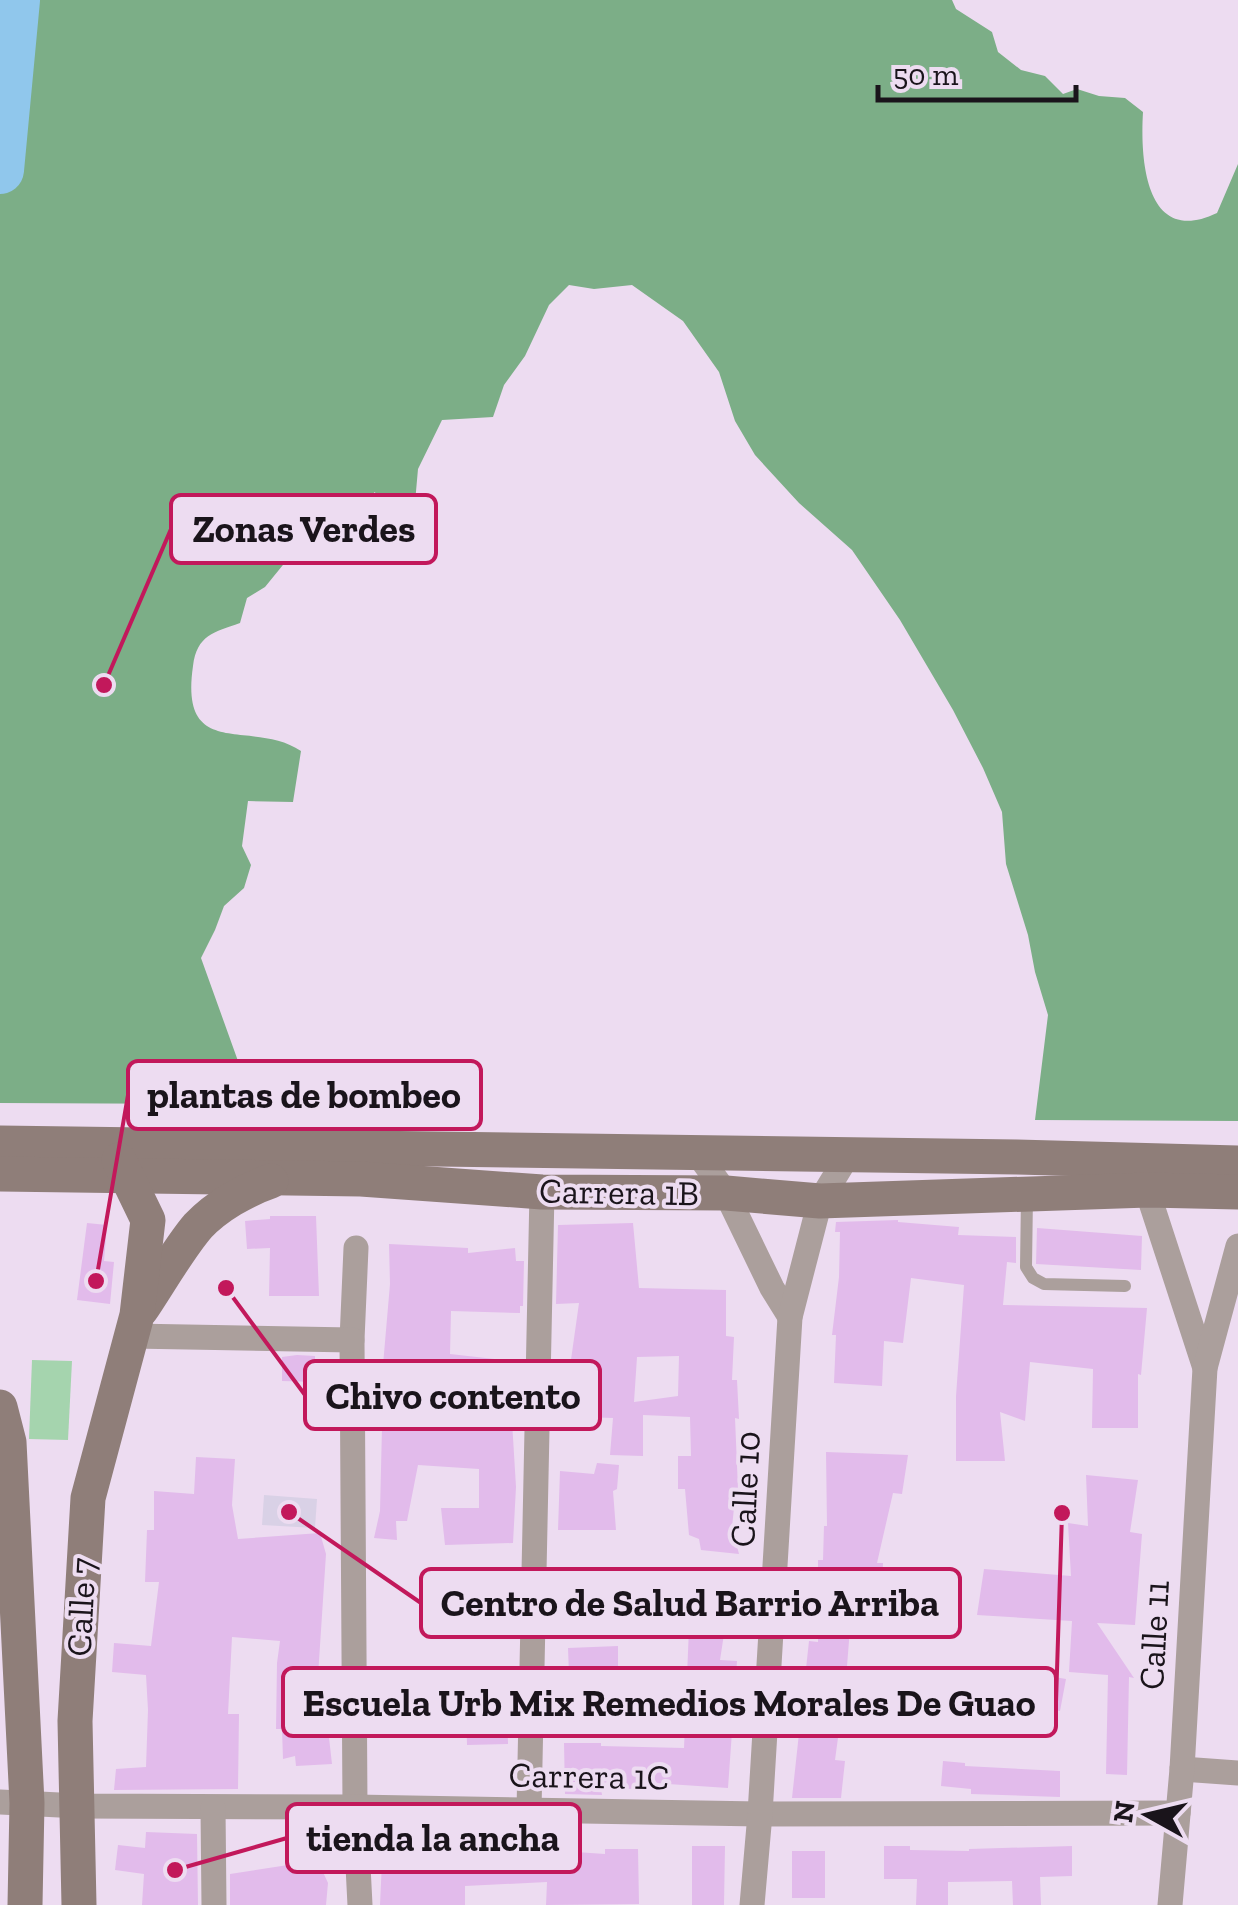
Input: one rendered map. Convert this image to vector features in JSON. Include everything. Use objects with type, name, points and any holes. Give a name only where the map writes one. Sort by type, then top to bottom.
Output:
[{"type":"street","name":"Carrera 1B","points":[[119,1160],[696,1153],[848,1155],[1142,1175],[1238,1192]]},
{"type":"street","points":[[696,1153],[726,1193],[790,1318]]},
{"type":"street","name":"Carrera 1B","points":[[2,1154],[119,1160],[279,1178],[361,1179],[542,1192],[726,1193],[820,1201],[1027,1194],[1238,1162]]},
{"type":"street","name":"Calle 10","points":[[752,1905],[790,1318],[820,1201],[848,1155]]},
{"type":"street","points":[[119,1160],[148,1220],[135,1326]]},
{"type":"street","points":[[1142,1175],[1205,1368]]},
{"type":"street","points":[[135,1326],[198,1227],[221,1207],[256,1186],[279,1178]]},
{"type":"street","points":[[529,1810],[542,1192]]},
{"type":"street","points":[[1205,1368],[1238,1246]]},
{"type":"street","points":[[356,1248],[352,1340],[355,1806],[360,1905]]},
{"type":"street","points":[[135,1326],[352,1340]]},
{"type":"street","name":"Calle 7","points":[[79,1905],[75,1720],[88,1498],[135,1326]]},
{"type":"street","name":"Calle 11","points":[[1170,1905],[1182,1769],[1205,1368]]},
{"type":"street","name":"Calle 7","points":[[0,1407],[9,1442],[14,1803],[25,1905]]},
{"type":"street","points":[[1182,1769],[1238,1773]]},
{"type":"street","name":"Carrera 1C","points":[[14,1803],[760,1814],[1178,1813]]},
{"type":"street","points":[[213,1808],[214,1905]]},
{"type":"lane","points":[[1027,1194],[1026,1266],[1033,1278],[1044,1284],[1125,1286]]},
{"type":"shaded area","points":[[264,1495],[317,1499],[315,1528],[262,1525]]},
{"type":"green space","points":[[16,0],[952,0],[956,9],[992,32],[998,52],[1021,70],[1045,76],[1063,94],[1077,89],[1125,98],[1143,112],[1143,153],[1152,194],[1162,209],[1175,218],[1193,220],[1217,213],[1238,164],[1238,1121],[1035,1120],[1048,1015],[1006,864],[1002,812],[983,768],[900,620],[852,550],[799,503],[755,455],[735,421],[719,372],[683,321],[632,285],[594,289],[569,285],[549,305],[525,356],[504,385],[493,417],[442,420],[418,469],[414,514],[396,526],[381,514],[375,492],[287,560],[265,587],[247,598],[240,623],[215,632],[198,647],[192,696],[197,716],[208,727],[282,742],[301,751],[293,802],[248,801],[242,846],[251,865],[244,888],[224,906],[201,958],[238,1061],[242,1083],[216,1104],[0,1103],[0,170]]},
{"type":"green space","points":[[32,1360],[72,1361],[68,1440],[29,1439]]},
{"type":"building","points":[[270,1216],[316,1216],[319,1296],[269,1296],[270,1248],[247,1249],[245,1221]]},
{"type":"building","points":[[898,1220],[959,1227],[958,1235],[1016,1237],[1016,1263],[1007,1262],[1003,1305],[1147,1308],[1141,1375],[1138,1374],[1138,1428],[1092,1428],[1093,1369],[1030,1362],[1025,1421],[1000,1412],[1005,1461],[956,1461],[964,1285],[911,1278],[903,1343],[884,1341],[882,1386],[834,1383],[836,1335],[832,1335],[840,1232],[835,1232],[836,1222]]},
{"type":"building","points":[[87,1223],[107,1225],[104,1261],[114,1262],[110,1304],[77,1300]]},
{"type":"building","points":[[633,1223],[639,1288],[726,1290],[726,1336],[734,1337],[732,1380],[737,1380],[739,1419],[735,1418],[738,1489],[732,1527],[739,1554],[701,1550],[699,1539],[689,1535],[685,1489],[678,1489],[678,1456],[691,1456],[690,1417],[643,1415],[643,1456],[610,1455],[613,1418],[556,1416],[558,1381],[568,1381],[579,1303],[556,1304],[558,1225]],"holes":[[[679,1356],[678,1396],[634,1402],[637,1357]]]},
{"type":"building","points":[[1037,1228],[1142,1236],[1141,1270],[1036,1264]]},
{"type":"building","points":[[389,1244],[468,1248],[468,1253],[515,1248],[516,1261],[524,1261],[520,1313],[451,1311],[450,1354],[521,1362],[520,1391],[513,1390],[513,1543],[445,1545],[441,1508],[479,1508],[479,1469],[418,1465],[407,1521],[396,1521],[397,1540],[374,1538],[380,1511],[385,1427],[383,1365]]},
{"type":"building","points":[[315,1356],[315,1382],[282,1381],[282,1357]]},
{"type":"building","points":[[826,1452],[908,1455],[902,1494],[893,1493],[877,1563],[883,1563],[881,1610],[858,1610],[855,1629],[850,1628],[835,1760],[845,1761],[841,1798],[792,1798],[809,1641],[818,1642],[818,1560],[823,1560],[827,1526]]},
{"type":"building","points":[[196,1457],[235,1459],[232,1505],[238,1539],[320,1533],[326,1554],[318,1676],[322,1676],[332,1764],[296,1766],[295,1756],[283,1759],[282,1729],[276,1729],[280,1641],[232,1637],[228,1714],[239,1714],[238,1789],[114,1790],[116,1769],[146,1767],[148,1710],[146,1675],[112,1672],[114,1643],[151,1646],[159,1582],[145,1582],[147,1530],[154,1530],[154,1491],[194,1494]]},
{"type":"building","points":[[597,1463],[619,1465],[617,1489],[613,1491],[616,1530],[558,1530],[560,1471],[594,1474]]},
{"type":"building","points":[[1086,1475],[1138,1480],[1130,1532],[1142,1534],[1135,1625],[1097,1623],[1134,1678],[1129,1677],[1127,1775],[1106,1774],[1108,1675],[1069,1672],[1072,1621],[977,1615],[984,1569],[1071,1576],[1068,1523],[1088,1526]]},
{"type":"building","points":[[683,1601],[728,1608],[720,1660],[737,1661],[728,1788],[668,1784],[668,1790],[601,1788],[602,1795],[565,1794],[564,1743],[684,1748],[689,1628],[679,1627]]},
{"type":"building","points":[[618,1646],[618,1673],[569,1674],[568,1648]]},
{"type":"building","points":[[971,1672],[1032,1677],[1032,1673],[1066,1679],[1060,1711],[1011,1702],[1011,1708],[969,1705]]},
{"type":"building","points":[[506,1679],[508,1744],[467,1745],[465,1681]]},
{"type":"building","points":[[943,1761],[965,1766],[1060,1771],[1060,1797],[971,1794],[971,1789],[941,1786]]},
{"type":"building","points":[[146,1832],[197,1834],[198,1905],[142,1905],[144,1874],[115,1870],[118,1845],[145,1848]]},
{"type":"building","points":[[532,1835],[532,1849],[605,1854],[605,1849],[638,1849],[639,1904],[546,1905],[547,1882],[465,1886],[465,1905],[380,1905],[383,1839],[409,1840],[409,1850],[491,1850],[490,1836]]},
{"type":"building","points":[[288,1843],[312,1848],[328,1883],[326,1905],[230,1905],[230,1874],[288,1865]]},
{"type":"building","points":[[692,1846],[725,1846],[724,1905],[692,1905]]},
{"type":"building","points":[[884,1846],[969,1851],[1072,1846],[1072,1876],[1040,1877],[1041,1905],[1013,1905],[1012,1881],[948,1882],[948,1905],[916,1905],[917,1879],[884,1879]]},
{"type":"building","points":[[792,1851],[825,1851],[825,1898],[792,1898]]},
{"type":"waterway","points":[[0,170],[16,0]]},
{"type":"place","name":"Zonas Verdes","points":[[104,685]]},
{"type":"place","name":"plantas de bombeo","points":[[96,1281]]},
{"type":"place","name":"Chivo contento","points":[[226,1288]]},
{"type":"place","name":"Centro de Salud Barrio Arriba","points":[[289,1512]]},
{"type":"place","name":"Escuela Urb Mix Remedios Morales De Guao","points":[[1062,1513]]},
{"type":"place","name":"tienda la ancha","points":[[175,1870]]}]
